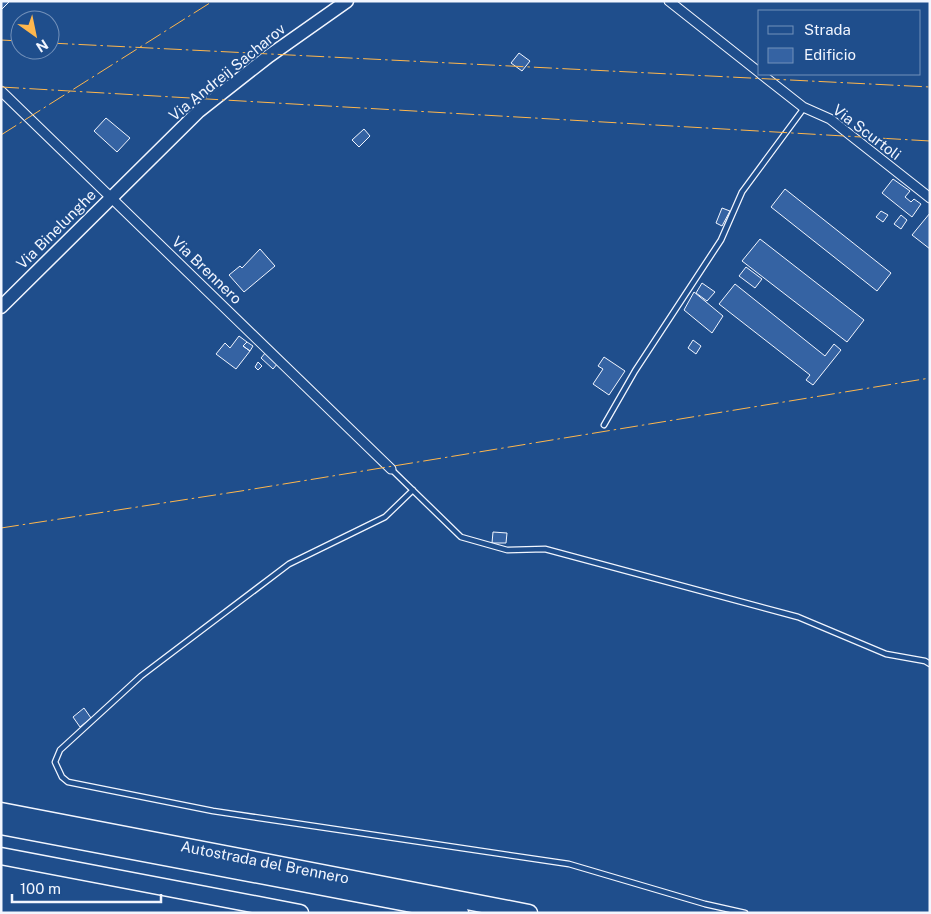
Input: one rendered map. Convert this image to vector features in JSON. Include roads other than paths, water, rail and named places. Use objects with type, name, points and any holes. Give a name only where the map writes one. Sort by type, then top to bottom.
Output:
[{"type":"highway","name":"Autostrada del Brennero","points":[[1,811],[529,913]]},
{"type":"highway","name":"Autostrada del Brennero","points":[[1,826],[460,913]]},
{"type":"highway","points":[[1,856],[300,913]]},
{"type":"highway","points":[[1,867],[239,913]]},
{"type":"street","name":"Via Andreij Sacharov","points":[[112,196],[199,111],[269,56],[347,1]]},
{"type":"street","name":"Via Scurtoli","points":[[669,1],[758,71]]},
{"type":"street","name":"Via Scurtoli","points":[[763,75],[805,108],[830,119],[930,198]]},
{"type":"street","name":"Via Brennero","points":[[1,91],[112,196],[391,469]]},
{"type":"street","name":"Via Binelunghe","points":[[1,307],[112,196]]},
{"type":"lane","points":[[604,425],[635,371],[721,240],[742,192],[805,108]]},
{"type":"lane","points":[[391,469],[461,537],[507,550],[545,549],[798,617],[886,654],[925,661],[930,664]]},
{"type":"lane","points":[[413,490],[385,518],[289,564],[141,676],[60,750],[55,762],[62,776],[68,782],[213,811],[569,864],[705,904],[745,913]]}]
